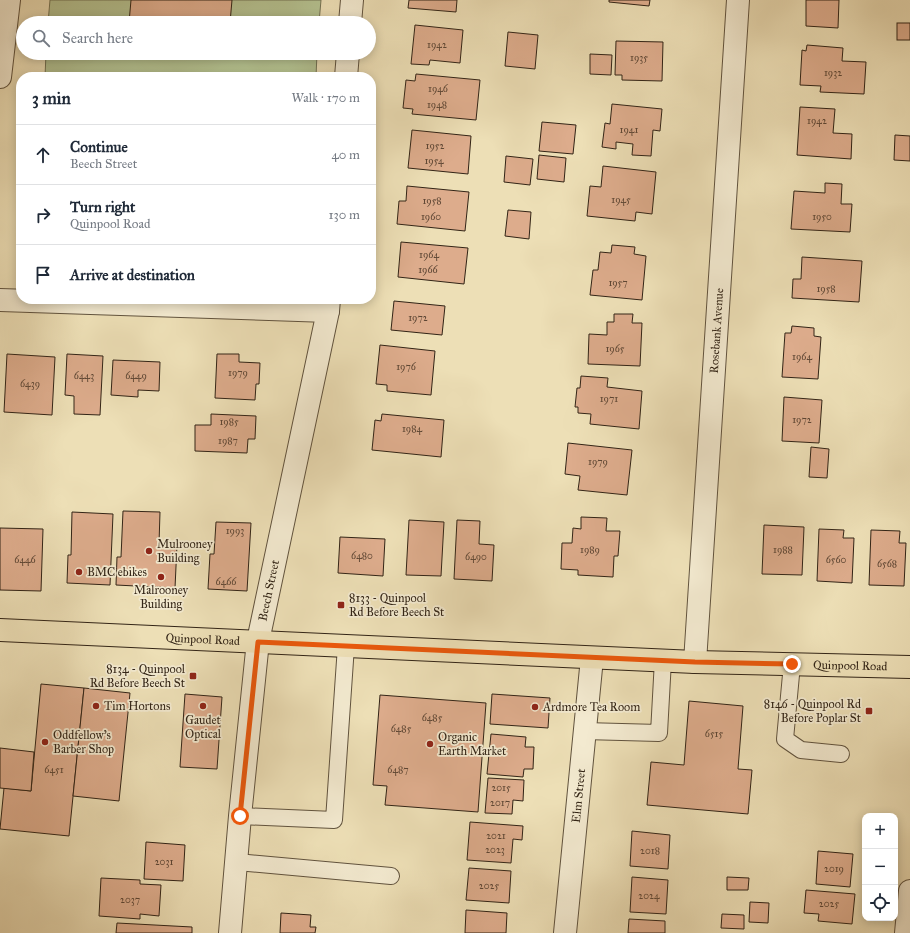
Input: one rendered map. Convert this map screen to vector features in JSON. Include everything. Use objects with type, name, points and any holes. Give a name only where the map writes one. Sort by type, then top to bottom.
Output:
[{"type":"main road","name":"Quinpool Road","points":[[0,630],[592,658],[910,667]]},
{"type":"street","points":[[0,77],[9,0]]},
{"type":"street","points":[[351,16],[352,0]]},
{"type":"street","name":"Rosebank Avenue","points":[[695,662],[738,0]]},
{"type":"street","points":[[346,72],[347,60]]},
{"type":"street","points":[[0,300],[16,300]]},
{"type":"street","points":[[263,304],[329,305]]},
{"type":"street","name":"Beech Street","points":[[230,933],[240,816],[258,642],[329,305]]},
{"type":"street","name":"Elm Street","points":[[565,933],[592,658]]},
{"type":"street","points":[[906,933],[910,891]]},
{"type":"lane","points":[[240,816],[334,820],[346,646]]},
{"type":"lane","points":[[584,731],[659,733],[663,660]]},
{"type":"lane","points":[[792,664],[785,739],[801,750],[841,754]]},
{"type":"lane","points":[[237,862],[391,876]]},
{"type":"green space","points":[[50,0],[321,0],[320,16],[49,16]]},
{"type":"green space","points":[[46,60],[317,60],[316,72],[45,72]]},
{"type":"building","points":[[131,0],[232,0],[231,16],[130,16]]},
{"type":"building","points":[[409,0],[457,0],[456,12],[408,8]]},
{"type":"building","points":[[609,0],[650,0],[649,6],[609,2]]},
{"type":"building","points":[[806,0],[839,0],[838,28],[806,26]]},
{"type":"building","points":[[897,23],[910,23],[910,40],[897,40]]},
{"type":"building","points":[[415,25],[463,30],[460,63],[430,60],[429,65],[411,64]]},
{"type":"building","points":[[508,32],[538,35],[535,69],[505,66]]},
{"type":"building","points":[[616,41],[663,42],[662,81],[622,80],[622,75],[615,75]]},
{"type":"building","points":[[807,45],[843,48],[842,61],[866,62],[864,94],[820,92],[821,86],[800,85],[802,50],[806,51]]},
{"type":"building","points":[[590,54],[612,55],[611,75],[590,74]]},
{"type":"building","points":[[416,74],[480,80],[476,120],[412,114],[413,109],[403,108],[406,80],[415,81]]},
{"type":"building","points":[[612,104],[662,109],[660,131],[653,130],[651,156],[632,155],[633,144],[616,142],[616,149],[602,147],[605,123],[610,124]]},
{"type":"building","points":[[800,107],[835,109],[833,133],[852,134],[851,159],[797,155]]},
{"type":"building","points":[[542,122],[576,125],[573,154],[539,151]]},
{"type":"building","points":[[412,130],[471,136],[468,174],[408,168]]},
{"type":"building","points":[[895,135],[910,136],[910,161],[894,160]]},
{"type":"building","points":[[539,155],[566,158],[564,182],[537,179]]},
{"type":"building","points":[[506,156],[533,159],[530,185],[504,182]]},
{"type":"building","points":[[603,166],[656,172],[652,214],[636,212],[635,221],[587,216],[590,186],[601,187]]},
{"type":"building","points":[[825,183],[842,184],[841,204],[852,204],[850,232],[791,229],[794,191],[825,193]]},
{"type":"building","points":[[407,186],[469,192],[465,231],[397,224],[399,201],[406,201]]},
{"type":"building","points":[[508,210],[531,212],[529,239],[505,236]]},
{"type":"building","points":[[401,242],[468,248],[464,284],[398,277]]},
{"type":"building","points":[[612,245],[635,247],[634,254],[646,256],[642,300],[590,295],[593,270],[598,270],[600,252],[611,253]]},
{"type":"building","points":[[802,257],[862,261],[859,302],[792,298],[793,279],[801,279]]},
{"type":"building","points":[[394,301],[445,306],[442,335],[391,330]]},
{"type":"building","points":[[614,314],[633,314],[632,323],[642,323],[640,366],[588,364],[589,334],[607,335],[607,322],[614,322]]},
{"type":"building","points":[[792,326],[814,328],[814,336],[821,337],[818,379],[782,377],[785,333],[791,333]]},
{"type":"building","points":[[380,345],[435,351],[431,395],[387,391],[387,385],[376,384]]},
{"type":"building","points":[[7,354],[55,357],[52,415],[4,412]]},
{"type":"building","points":[[67,354],[103,356],[100,415],[74,414],[74,396],[65,395]]},
{"type":"building","points":[[217,354],[239,354],[239,362],[260,363],[259,384],[256,384],[255,400],[215,398]]},
{"type":"building","points":[[113,360],[160,362],[159,391],[138,390],[138,397],[111,395]]},
{"type":"building","points":[[581,376],[608,378],[607,387],[642,391],[639,429],[590,424],[591,414],[578,413],[578,407],[575,407],[577,388],[580,388]]},
{"type":"building","points":[[784,397],[822,400],[819,443],[782,441]]},
{"type":"building","points":[[211,414],[256,416],[255,439],[248,439],[247,453],[195,451],[195,425],[211,425]]},
{"type":"building","points":[[382,414],[444,420],[441,457],[372,450],[375,420],[381,421]]},
{"type":"building","points":[[568,443],[632,450],[627,495],[578,490],[580,476],[565,474]]},
{"type":"building","points":[[811,447],[829,449],[827,478],[809,477]]},
{"type":"building","name":"Mulrooney Building","points":[[123,511],[160,512],[159,544],[177,545],[175,588],[116,585],[117,557],[121,557]]},
{"type":"building","points":[[72,512],[113,514],[110,585],[67,583],[68,555],[71,555]]},
{"type":"building","points":[[581,517],[607,518],[606,531],[620,531],[618,556],[614,556],[613,577],[578,575],[578,570],[561,569],[562,543],[572,543],[573,528],[581,529]]},
{"type":"building","points":[[409,520],[444,522],[441,576],[406,575]]},
{"type":"building","points":[[457,520],[480,521],[479,544],[494,545],[492,581],[454,579]]},
{"type":"building","points":[[216,522],[251,523],[247,591],[208,589],[210,554],[214,554]]},
{"type":"building","points":[[764,525],[804,527],[802,575],[762,574]]},
{"type":"building","points":[[0,528],[43,529],[41,591],[0,590]]},
{"type":"building","points":[[819,529],[844,530],[843,538],[854,538],[852,583],[817,581]]},
{"type":"building","points":[[871,530],[900,531],[899,543],[906,543],[904,586],[869,585]]},
{"type":"building","points":[[340,537],[385,539],[383,576],[338,573]]},
{"type":"building","points":[[41,684],[84,688],[69,836],[0,829],[4,788],[31,791]]},
{"type":"building","points":[[84,688],[130,693],[119,801],[73,796]]},
{"type":"building","points":[[185,694],[222,697],[217,769],[180,767]]},
{"type":"building","points":[[492,694],[550,698],[548,728],[490,724]]},
{"type":"building","name":"Organic Earth Market","points":[[380,695],[486,703],[478,812],[385,805],[387,786],[373,785]]},
{"type":"building","points":[[689,701],[743,706],[738,769],[752,770],[748,814],[647,805],[651,762],[684,765]]},
{"type":"building","points":[[491,734],[526,737],[525,747],[534,747],[533,769],[524,769],[523,777],[487,774]]},
{"type":"building","points":[[0,748],[34,752],[31,791],[0,788]]},
{"type":"building","points":[[488,778],[524,780],[523,801],[513,800],[512,814],[485,813]]},
{"type":"building","points":[[470,822],[523,826],[522,840],[513,839],[511,863],[467,860]]},
{"type":"building","points":[[632,831],[670,835],[668,869],[630,866]]},
{"type":"building","points":[[146,842],[185,845],[183,881],[144,879]]},
{"type":"building","points":[[818,851],[853,854],[850,887],[816,884]]},
{"type":"building","points":[[469,868],[511,871],[509,903],[466,900]]},
{"type":"building","points":[[632,877],[668,880],[666,914],[630,912]]},
{"type":"building","points":[[727,877],[749,878],[748,890],[727,890]]},
{"type":"building","points":[[101,878],[140,880],[140,884],[161,885],[159,916],[140,914],[140,919],[99,916]]},
{"type":"building","points":[[806,890],[855,894],[852,924],[818,921],[819,914],[804,913]]},
{"type":"building","points":[[750,902],[769,903],[768,923],[749,922]]},
{"type":"building","points":[[466,910],[507,913],[506,933],[465,933]]},
{"type":"building","points":[[281,913],[311,915],[310,927],[316,927],[315,933],[280,933]]},
{"type":"building","points":[[722,914],[744,915],[744,929],[721,928]]},
{"type":"building","points":[[629,919],[665,921],[665,933],[628,933]]},
{"type":"building","points":[[117,923],[192,927],[192,933],[116,933]]},
{"type":"place","name":"Mulrooney Building","points":[[149,551]]},
{"type":"place","name":"BMC ebikes","points":[[79,572]]},
{"type":"place","name":"Malrooney Building","points":[[161,577]]},
{"type":"place","name":"8133 - Quinpool Rd Before Beech St","points":[[341,605]]},
{"type":"place","name":"8134 - Quinpool Rd Before Beech St","points":[[193,676]]},
{"type":"place","name":"Tim Hortons","points":[[96,706]]},
{"type":"place","name":"Gaudet Optical","points":[[203,706]]},
{"type":"place","name":"Ardmore Tea Room","points":[[535,707]]},
{"type":"place","name":"8146 - Quinpool Rd Before Poplar St","points":[[869,711]]},
{"type":"place","name":"Oddfellow's Barber Shop","points":[[45,742]]},
{"type":"place","name":"Organic Earth Market","points":[[430,744]]},
{"type":"route","points":[[240,816],[258,642],[592,658],[792,664]]}]
